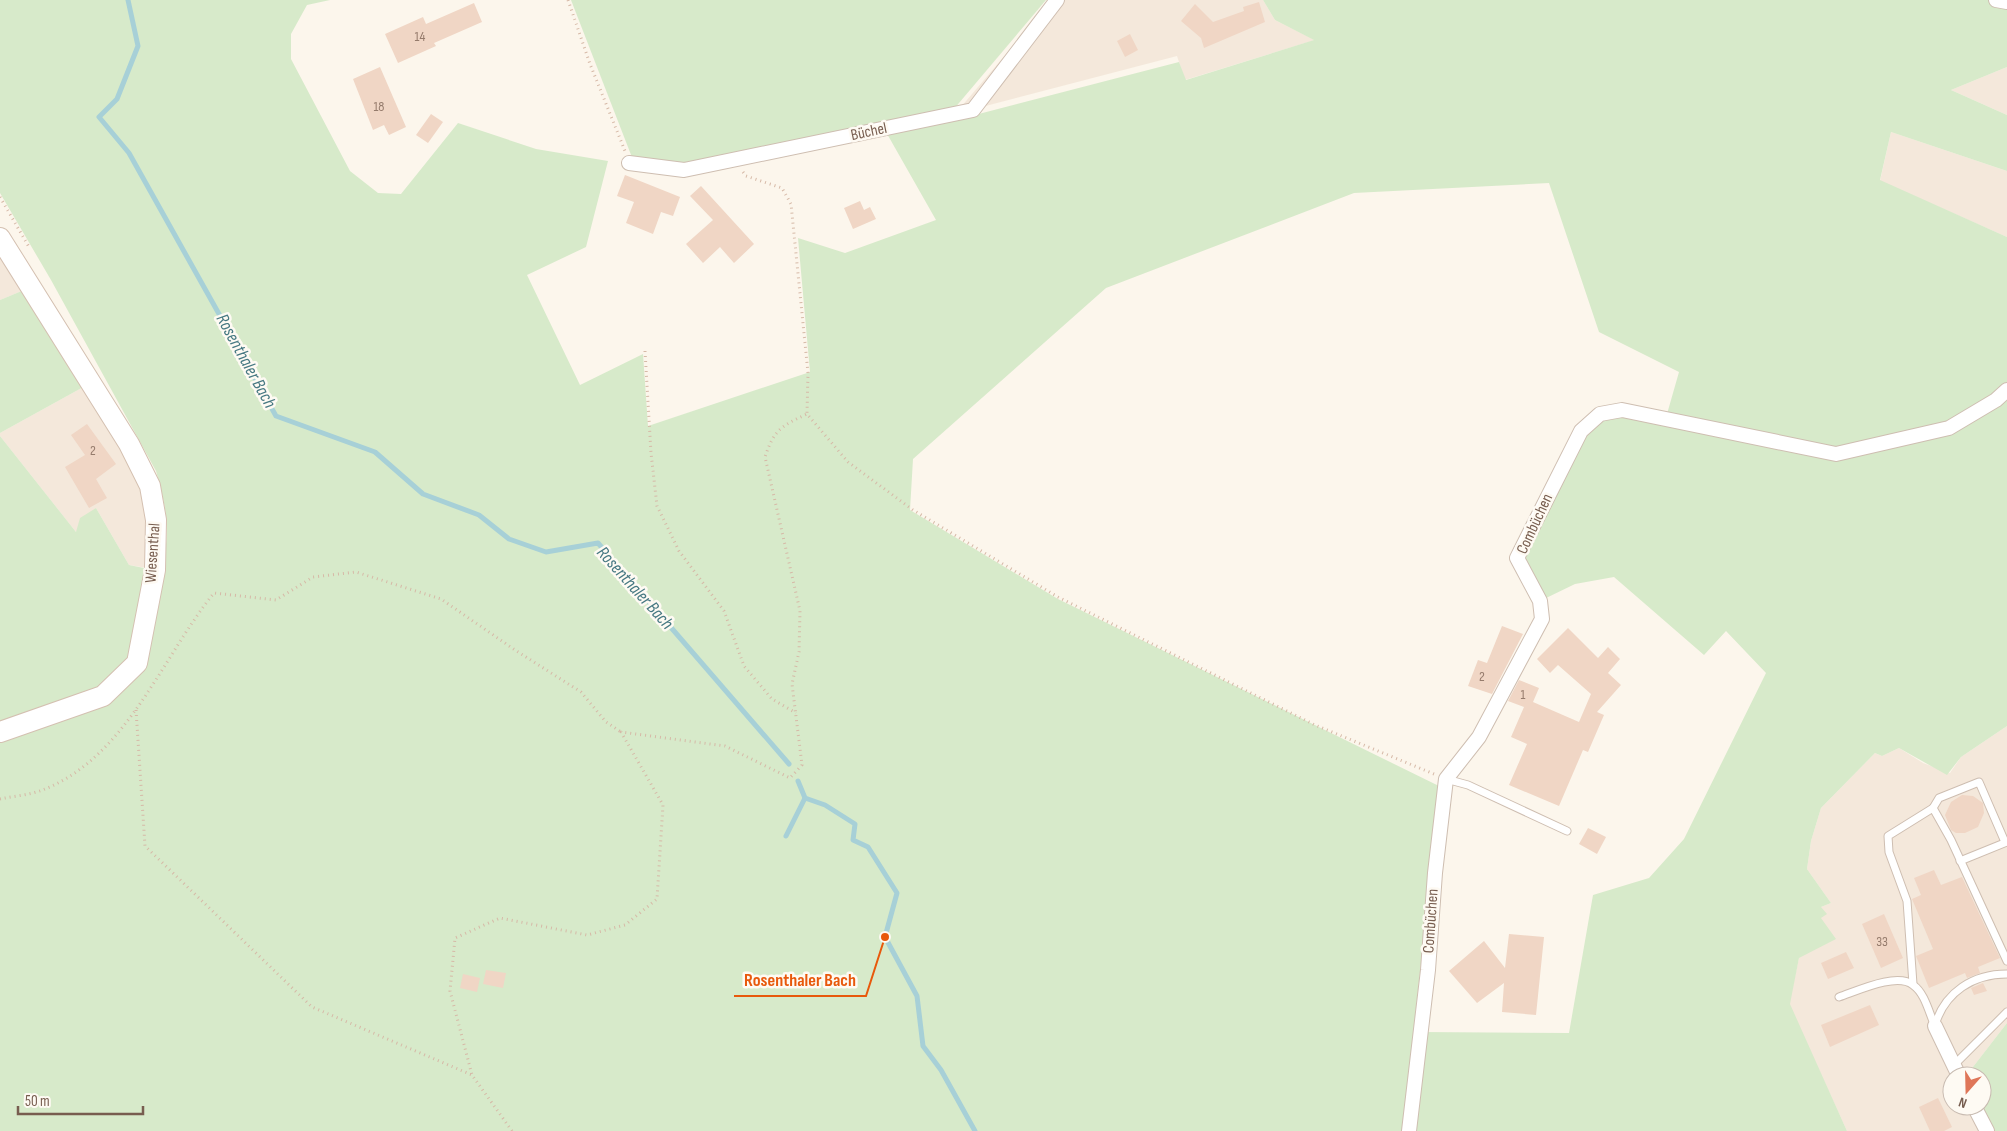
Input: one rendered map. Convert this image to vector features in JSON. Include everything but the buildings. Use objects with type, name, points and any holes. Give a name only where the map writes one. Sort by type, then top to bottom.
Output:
[{"type":"street","name":"Büchel","points":[[629,163],[684,170],[973,110],[1057,0]]},
{"type":"street","points":[[1996,0],[2007,2]]},
{"type":"street","name":"Wiesenthal","points":[[0,238],[129,444],[150,486],[156,520],[155,570],[137,663],[103,696],[0,732]]},
{"type":"street","name":"Combüchen","points":[[1409,1131],[1428,970],[1435,873],[1446,779],[1479,737],[1542,619],[1540,601],[1517,558],[1581,431],[1600,414],[1622,410],[1836,454],[1949,428],[1996,400],[2007,390]]},
{"type":"street","points":[[1935,1026],[1955,1066]]},
{"type":"street","points":[[1979,1116],[1987,1131]]},
{"type":"lane","points":[[1446,779],[1468,784],[1567,831]]},
{"type":"lane","points":[[1935,1026],[1921,994],[1913,984],[1907,901],[1889,852],[1888,836],[1933,808],[1939,798],[1979,782],[2006,842],[1960,861]]},
{"type":"lane","points":[[1933,808],[2007,961]]},
{"type":"lane","points":[[1935,1026],[1939,1011],[1947,999],[1964,984],[1991,974],[2007,974]]},
{"type":"lane","points":[[1839,997],[1880,983],[1899,980],[1913,984]]},
{"type":"lane","points":[[1961,1066],[2007,1012]]},
{"type":"path","points":[[568,0],[590,64],[629,163]]},
{"type":"path","points":[[736,159],[746,176],[782,188],[791,204],[808,373],[807,414],[848,462],[913,510],[1058,597],[1315,725],[1446,779]]},
{"type":"path","points":[[645,351],[651,453],[657,506],[679,551],[724,612],[744,666],[772,699],[796,713]]},
{"type":"path","points":[[0,799],[44,790],[91,762],[136,709],[159,677],[199,612],[214,593],[276,600],[313,577],[356,572],[441,599],[515,650],[581,692],[606,722],[621,732],[726,746],[790,778],[802,765],[792,684],[799,652],[800,611],[765,457],[772,436],[790,422],[807,414]]},
{"type":"path","points":[[136,709],[145,846],[312,1007],[472,1075]]},
{"type":"path","points":[[512,1131],[472,1075],[450,991],[454,938],[500,918],[587,935],[625,925],[657,900],[663,805],[621,732]]},
{"type":"shaded area","points":[[1052,0],[1263,0],[1275,20],[1315,40],[1185,80],[1177,56],[955,114]]},
{"type":"shaded area","points":[[2007,67],[2007,115],[1951,90]]},
{"type":"shaded area","points":[[1891,132],[2007,171],[2007,237],[1880,181]]},
{"type":"shaded area","points":[[0,246],[24,290],[0,300]]},
{"type":"shaded area","points":[[87,385],[147,488],[153,569],[129,565],[96,508],[76,532],[0,436],[0,433]]},
{"type":"shaded area","points":[[2007,726],[2007,1023],[1974,1066],[1942,1066],[1942,1116],[1976,1116],[1983,1131],[1847,1131],[1789,1004],[1799,958],[1821,917],[1821,907],[1831,903],[1807,869],[1811,841],[1821,808],[1875,753],[1882,756],[1899,748],[1923,763],[1950,773],[1961,757]]},
{"type":"green space","points":[[0,0],[330,0],[307,5],[291,34],[291,59],[350,171],[378,193],[401,194],[458,123],[536,149],[608,161],[586,247],[527,275],[580,385],[643,354],[648,426],[810,372],[798,238],[845,253],[936,220],[886,132],[948,122],[1179,62],[1186,80],[1314,40],[1275,20],[1263,0],[2007,0],[2007,67],[1951,90],[2007,115],[2007,171],[1891,132],[1880,180],[2007,237],[2007,386],[1947,424],[1832,450],[1667,414],[1679,372],[1599,332],[1549,183],[1354,193],[1106,288],[913,459],[910,510],[1058,599],[1441,787],[1402,1131],[0,1131],[0,436],[76,532],[80,518],[96,508],[129,565],[159,571],[166,546],[167,521],[156,471],[51,280],[0,193]]},
{"type":"green space","points":[[571,0],[1046,0],[948,116],[684,167],[633,160]]},
{"type":"green space","points":[[24,290],[87,385],[0,433],[0,300]]},
{"type":"green space","points":[[2007,393],[2007,726],[1961,757],[1947,775],[1899,748],[1882,756],[1875,753],[1821,808],[1811,841],[1807,869],[1831,903],[1821,907],[1827,914],[1821,918],[1836,939],[1799,958],[1790,1004],[1847,1131],[1409,1131],[1420,1032],[1569,1033],[1593,895],[1649,878],[1684,839],[1766,673],[1726,631],[1704,655],[1614,577],[1575,584],[1542,600],[1519,559],[1582,433],[1600,417],[1621,413],[1835,457],[1949,431]]},
{"type":"green space","points":[[2007,1023],[2007,1131],[1991,1131],[1984,1116],[1992,1116],[1992,1066],[1974,1066]]},
{"type":"waterway","name":"Rosenthaler Bach","points":[[128,0],[138,46],[117,99],[99,117],[129,153],[276,416],[375,452],[423,494],[479,515],[509,539],[546,552],[598,543],[789,764]]},
{"type":"waterway","name":"Rosenthaler Bach","points":[[798,781],[805,798],[825,805],[855,824],[853,840],[868,847],[897,893],[885,937],[917,996],[923,1046],[941,1070],[975,1131]]},
{"type":"waterway","points":[[786,836],[805,798]]},
{"type":"place","name":"Rosenthaler Bach","points":[[885,937]]}]
